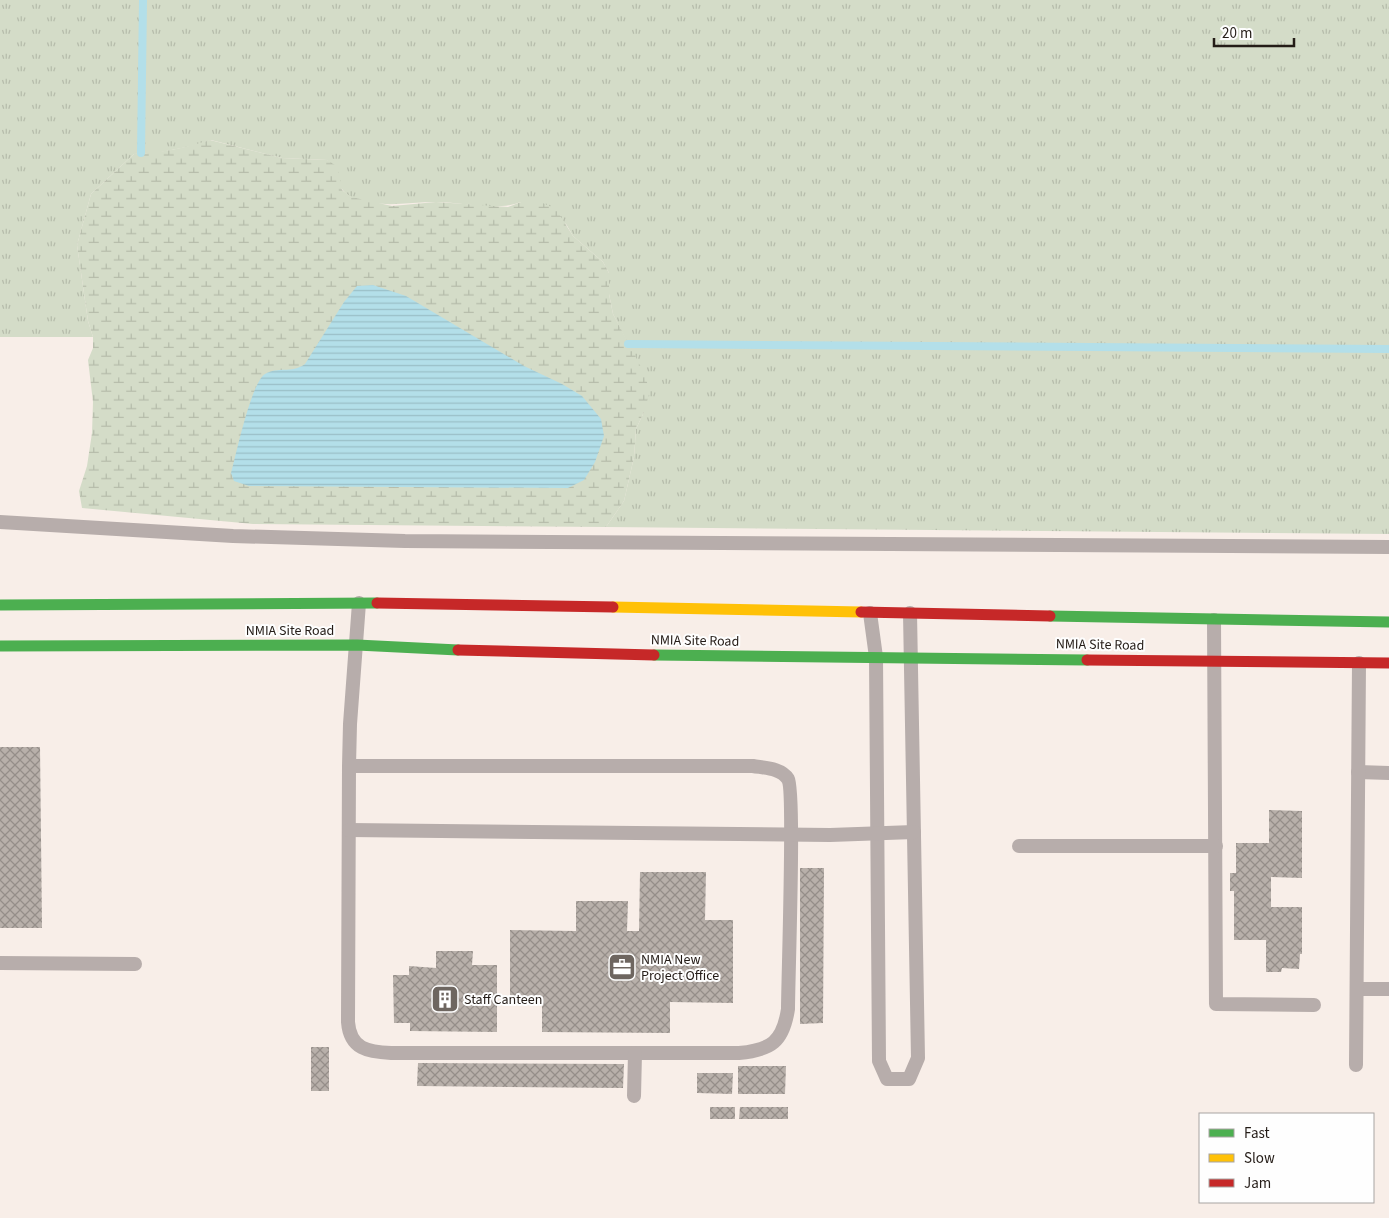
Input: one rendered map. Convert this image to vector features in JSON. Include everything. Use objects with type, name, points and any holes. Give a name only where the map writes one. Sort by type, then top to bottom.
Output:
[{"type":"street","points":[[0,605],[359,602],[1389,622]]},
{"type":"street","name":"NMIA Site Road","points":[[0,646],[357,645],[505,652],[1389,663]]},
{"type":"lane","points":[[0,522],[233,536],[405,541],[1389,547]]},
{"type":"lane","points":[[349,766],[753,766],[770,768],[782,774],[790,780],[790,835],[788,1009],[786,1025],[779,1038],[770,1047],[757,1052],[392,1053],[366,1050],[356,1043],[349,1034],[348,1022],[349,766],[350,724],[359,602]]},
{"type":"lane","points":[[870,613],[876,657],[879,1061],[887,1079],[909,1079],[918,1058],[910,613]]},
{"type":"lane","points":[[1214,620],[1216,1004],[1314,1005]]},
{"type":"lane","points":[[1356,1065],[1359,663]]},
{"type":"lane","points":[[1358,772],[1389,773]]},
{"type":"lane","points":[[349,830],[790,835],[914,832]]},
{"type":"lane","points":[[1019,846],[1216,846]]},
{"type":"lane","points":[[0,963],[136,964]]},
{"type":"lane","points":[[1357,989],[1389,989]]},
{"type":"lane","points":[[634,1096],[635,1053]]},
{"type":"green space","points":[[0,0],[1389,0],[1389,534],[606,527],[624,501],[634,457],[636,429],[644,412],[631,350],[613,314],[609,294],[609,273],[603,262],[573,236],[566,224],[521,202],[511,205],[490,206],[447,202],[384,204],[364,201],[353,198],[344,191],[327,160],[282,158],[211,140],[156,153],[134,154],[91,194],[77,245],[88,321],[93,337],[0,337]]},
{"type":"green space","points":[[210,140],[282,158],[327,160],[338,167],[342,190],[351,197],[392,206],[436,202],[508,207],[521,202],[536,200],[556,209],[573,236],[603,262],[609,273],[609,294],[613,314],[643,371],[650,391],[644,412],[636,429],[634,457],[624,501],[606,527],[253,524],[82,508],[79,491],[87,466],[92,433],[93,402],[88,360],[93,348],[93,337],[88,321],[77,245],[91,194],[134,154],[172,150]]},
{"type":"water","points":[[373,285],[406,296],[524,366],[582,396],[601,419],[604,436],[595,462],[584,480],[568,488],[249,486],[234,481],[231,473],[240,436],[254,391],[260,380],[265,374],[275,370],[295,369],[305,364],[344,302],[357,286]]},
{"type":"building","points":[[0,747],[40,747],[42,928],[0,928]]},
{"type":"building","points":[[1269,810],[1302,811],[1302,878],[1271,877],[1271,907],[1302,907],[1302,954],[1300,954],[1299,969],[1282,968],[1281,972],[1266,972],[1266,940],[1234,940],[1234,891],[1230,891],[1230,873],[1236,873],[1236,843],[1269,843]]},
{"type":"building","points":[[800,868],[824,868],[823,1023],[800,1024]]},
{"type":"building","name":"NMIA New Project Office","points":[[640,872],[706,872],[705,920],[733,920],[733,1003],[670,1002],[670,1033],[542,1032],[542,1003],[510,1003],[510,930],[576,931],[576,901],[628,901],[627,931],[639,931]]},
{"type":"building","name":"Staff Canteen","points":[[436,951],[473,951],[472,965],[497,965],[497,1032],[410,1031],[410,1023],[394,1023],[393,975],[409,975],[409,966],[436,968]]},
{"type":"building","points":[[311,1047],[329,1047],[329,1091],[311,1091]]},
{"type":"building","points":[[418,1063],[624,1064],[623,1088],[417,1086]]},
{"type":"building","points":[[738,1066],[786,1066],[785,1094],[738,1094]]},
{"type":"building","points":[[697,1073],[733,1073],[732,1094],[697,1093]]},
{"type":"building","points":[[710,1107],[735,1107],[735,1119],[710,1119]]},
{"type":"building","points":[[740,1107],[788,1107],[788,1119],[739,1119]]},
{"type":"waterway","points":[[141,153],[143,0]]},
{"type":"waterway","points":[[628,344],[1389,349]]},
{"type":"traffic: fast","points":[[0,605],[377,603]]},
{"type":"traffic: fast","points":[[1050,616],[1389,622]]},
{"type":"traffic: fast","points":[[0,646],[357,645],[458,650]]},
{"type":"traffic: fast","points":[[654,655],[1087,660]]},
{"type":"traffic: slow","points":[[613,607],[861,612]]},
{"type":"traffic: jam","points":[[377,603],[613,607]]},
{"type":"traffic: jam","points":[[861,612],[1050,616]]},
{"type":"traffic: jam","points":[[458,650],[654,655]]},
{"type":"traffic: jam","points":[[1087,660],[1389,663]]},
{"type":"place","name":"NMIA New Project Office","points":[[622,967]]},
{"type":"place","name":"Staff Canteen","points":[[445,999]]}]
